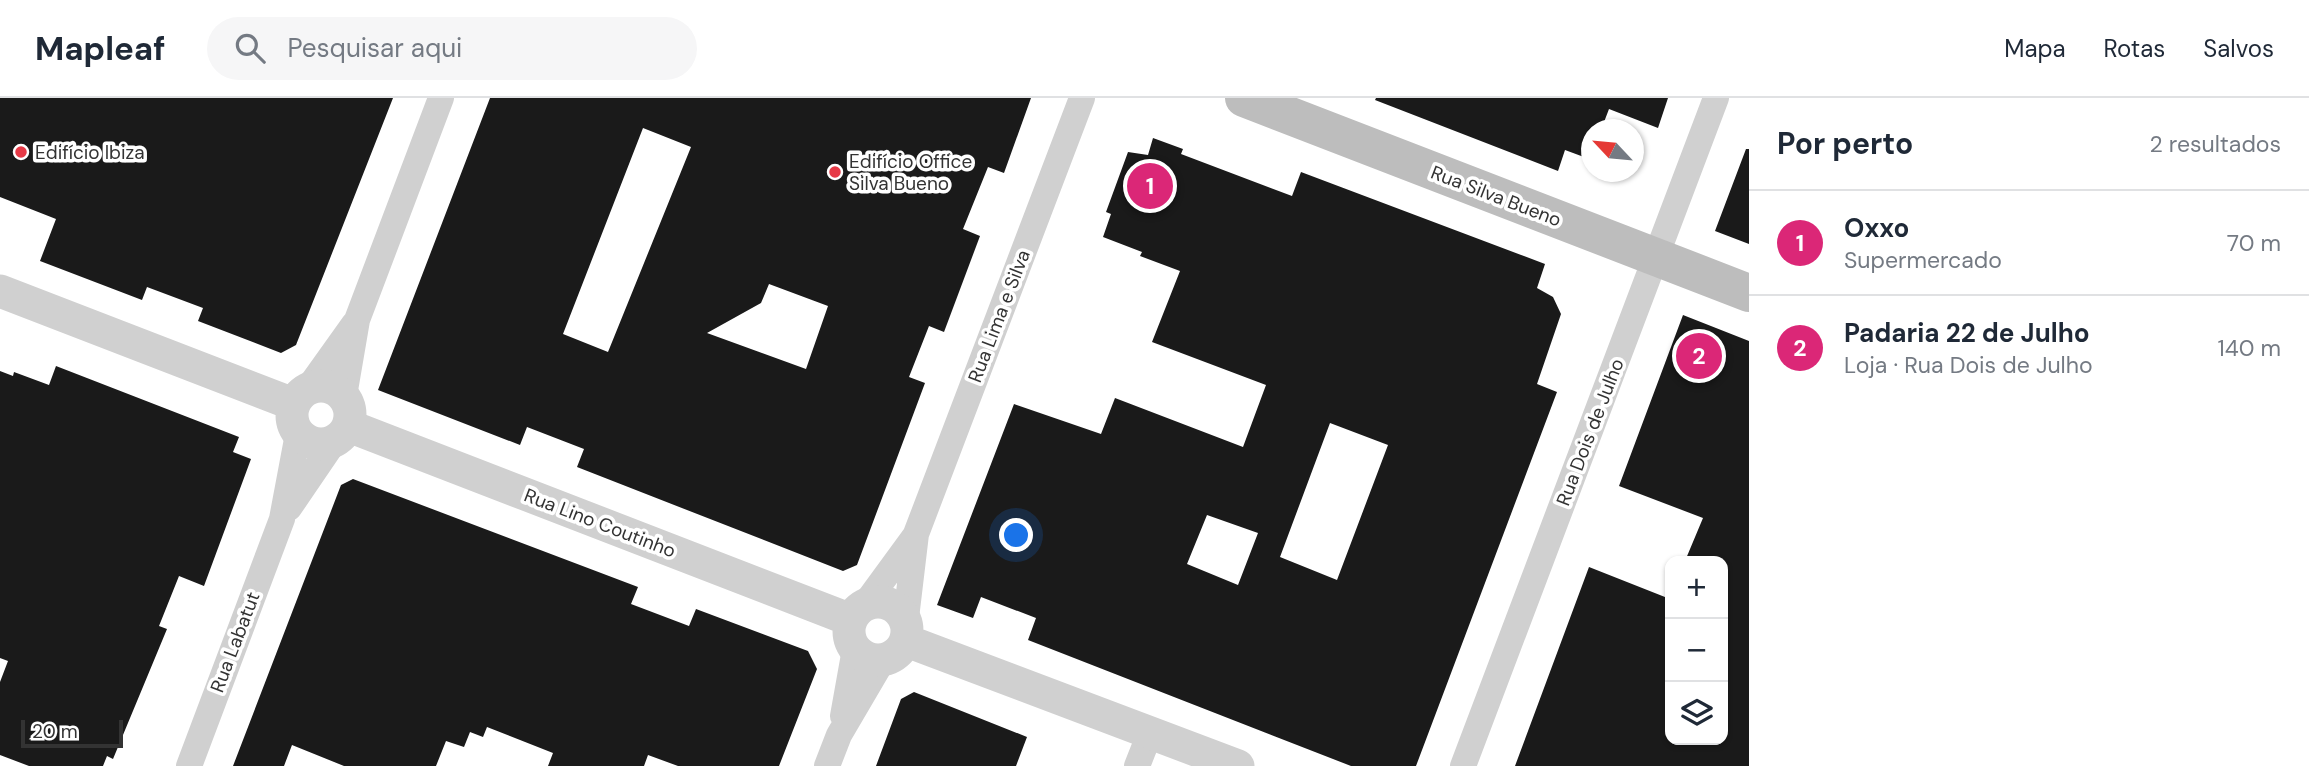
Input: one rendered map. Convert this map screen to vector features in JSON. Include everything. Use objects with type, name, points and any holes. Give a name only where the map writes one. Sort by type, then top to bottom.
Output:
[{"type":"main road","name":"Rua Silva Bueno","points":[[1244,98],[1749,293]]},
{"type":"street","name":"Rua Labatut","points":[[282,519],[300,408],[357,320],[442,98]]},
{"type":"street","name":"Rua Lima e Silva","points":[[827,766],[1082,98]]},
{"type":"street","name":"Rua Dois de Julho","points":[[1463,766],[1716,98]]},
{"type":"street","points":[[0,291],[300,408],[314,444],[342,421],[328,385],[300,408]]},
{"type":"street","name":"Rua Labatut","points":[[189,766],[282,519],[342,421],[357,320]]},
{"type":"street","name":"Rua Lino Coutinho","points":[[342,421],[878,632],[1238,766]]},
{"type":"street","name":"Rua Lima e Silva","points":[[878,632],[916,534]]},
{"type":"street","points":[[1137,766],[1150,733]]},
{"type":"building","points":[[0,98],[393,98],[296,345],[281,353],[198,321],[203,308],[147,287],[142,300],[40,261],[56,219],[0,197]]},
{"type":"building","points":[[490,98],[1031,98],[1004,173],[988,167],[963,229],[980,236],[944,332],[929,326],[909,377],[925,383],[857,565],[843,571],[577,467],[584,449],[527,427],[520,445],[378,390]],"holes":[[[643,128],[691,147],[608,352],[563,334]],[[769,284],[828,306],[806,369],[707,333],[761,303]]]},
{"type":"building","points":[[1668,98],[1658,128],[1644,123],[1644,119],[1635,119],[1609,109],[1605,119],[1581,119],[1581,156],[1565,150],[1558,171],[1375,100]]},
{"type":"building","points":[[1153,138],[1183,149],[1181,154],[1292,196],[1301,172],[1545,264],[1537,288],[1553,297],[1561,314],[1537,384],[1557,392],[1416,766],[1351,766],[1028,640],[1036,618],[981,597],[973,618],[937,605],[1014,404],[1101,434],[1115,398],[1243,447],[1266,385],[1152,342],[1180,271],[1140,256],[1142,252],[1103,237],[1111,214],[1106,212],[1128,152],[1148,155]],"holes":[[[1330,423],[1388,445],[1337,580],[1280,557]],[[1207,515],[1258,533],[1238,585],[1187,564]]]},
{"type":"building","points":[[1746,149],[1749,149],[1749,244],[1715,231]]},
{"type":"building","points":[[1683,315],[1749,341],[1749,766],[1515,766],[1589,567],[1665,597],[1665,745],[1728,745],[1728,556],[1687,556],[1703,518],[1619,486]]},
{"type":"building","points":[[56,366],[239,437],[233,452],[251,459],[204,586],[179,576],[159,626],[167,629],[113,759],[107,756],[103,766],[29,766],[0,755],[0,682],[8,661],[0,658],[0,371],[13,376],[14,372],[49,385]]},
{"type":"building","points":[[353,479],[638,587],[631,604],[689,626],[696,609],[808,651],[817,669],[779,766],[678,766],[648,755],[644,766],[548,766],[553,753],[487,727],[483,737],[470,732],[464,747],[446,741],[436,766],[344,766],[292,745],[284,766],[233,766],[341,485]]},
{"type":"building","points":[[914,692],[1027,737],[1016,766],[876,766],[901,699]]},
{"type":"place","name":"Edifício Ibiza","points":[[21,152]]},
{"type":"place","name":"Edifício Office Silva Bueno","points":[[835,172]]},
{"type":"place","name":"Oxxo","points":[[1150,186]]},
{"type":"place","name":"Padaria 22 de Julho","points":[[1699,356]]}]
